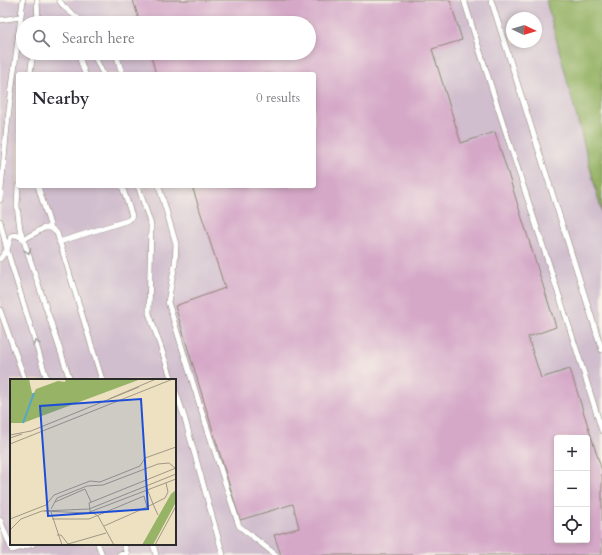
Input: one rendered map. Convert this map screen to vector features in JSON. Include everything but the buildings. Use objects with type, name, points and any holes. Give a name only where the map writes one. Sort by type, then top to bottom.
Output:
[{"type":"lane","points":[[20,16],[23,0]]},
{"type":"lane","points":[[36,0],[37,16]]},
{"type":"lane","points":[[59,0],[76,16]]},
{"type":"lane","points":[[464,0],[602,431]]},
{"type":"lane","points":[[491,0],[602,355]]},
{"type":"lane","points":[[0,20],[16,18]]},
{"type":"lane","points":[[0,200],[16,51]]},
{"type":"lane","points":[[30,72],[32,60]]},
{"type":"lane","points":[[80,60],[84,72]]},
{"type":"lane","points":[[96,60],[102,72]]},
{"type":"lane","points":[[118,60],[121,72]]},
{"type":"lane","points":[[18,188],[17,206],[20,229],[70,379]]},
{"type":"lane","points":[[39,188],[51,228],[56,232],[102,379]]},
{"type":"lane","points":[[59,242],[129,220],[132,216],[123,188]]},
{"type":"lane","points":[[139,188],[151,225],[149,313],[172,379]]},
{"type":"lane","points":[[160,188],[176,244],[175,264],[168,302],[200,406],[239,526],[276,555]]},
{"type":"lane","points":[[0,221],[7,250],[47,379]]},
{"type":"lane","points":[[24,239],[44,228],[51,228]]},
{"type":"lane","points":[[0,259],[7,250],[11,236],[16,235],[24,239]]},
{"type":"lane","points":[[0,310],[25,379]]},
{"type":"lane","points":[[176,392],[223,555]]},
{"type":"lane","points":[[0,520],[10,545]]},
{"type":"lane","points":[[13,552],[30,545]]},
{"type":"lane","points":[[98,545],[102,555]]},
{"type":"lane","points":[[152,545],[156,555]]},
{"type":"lane","points":[[118,555],[127,554]]},
{"type":"shaded area","points":[[0,0],[546,0],[602,213],[602,555],[0,555]]},
{"type":"green space","points":[[546,0],[602,0],[602,213]]}]
